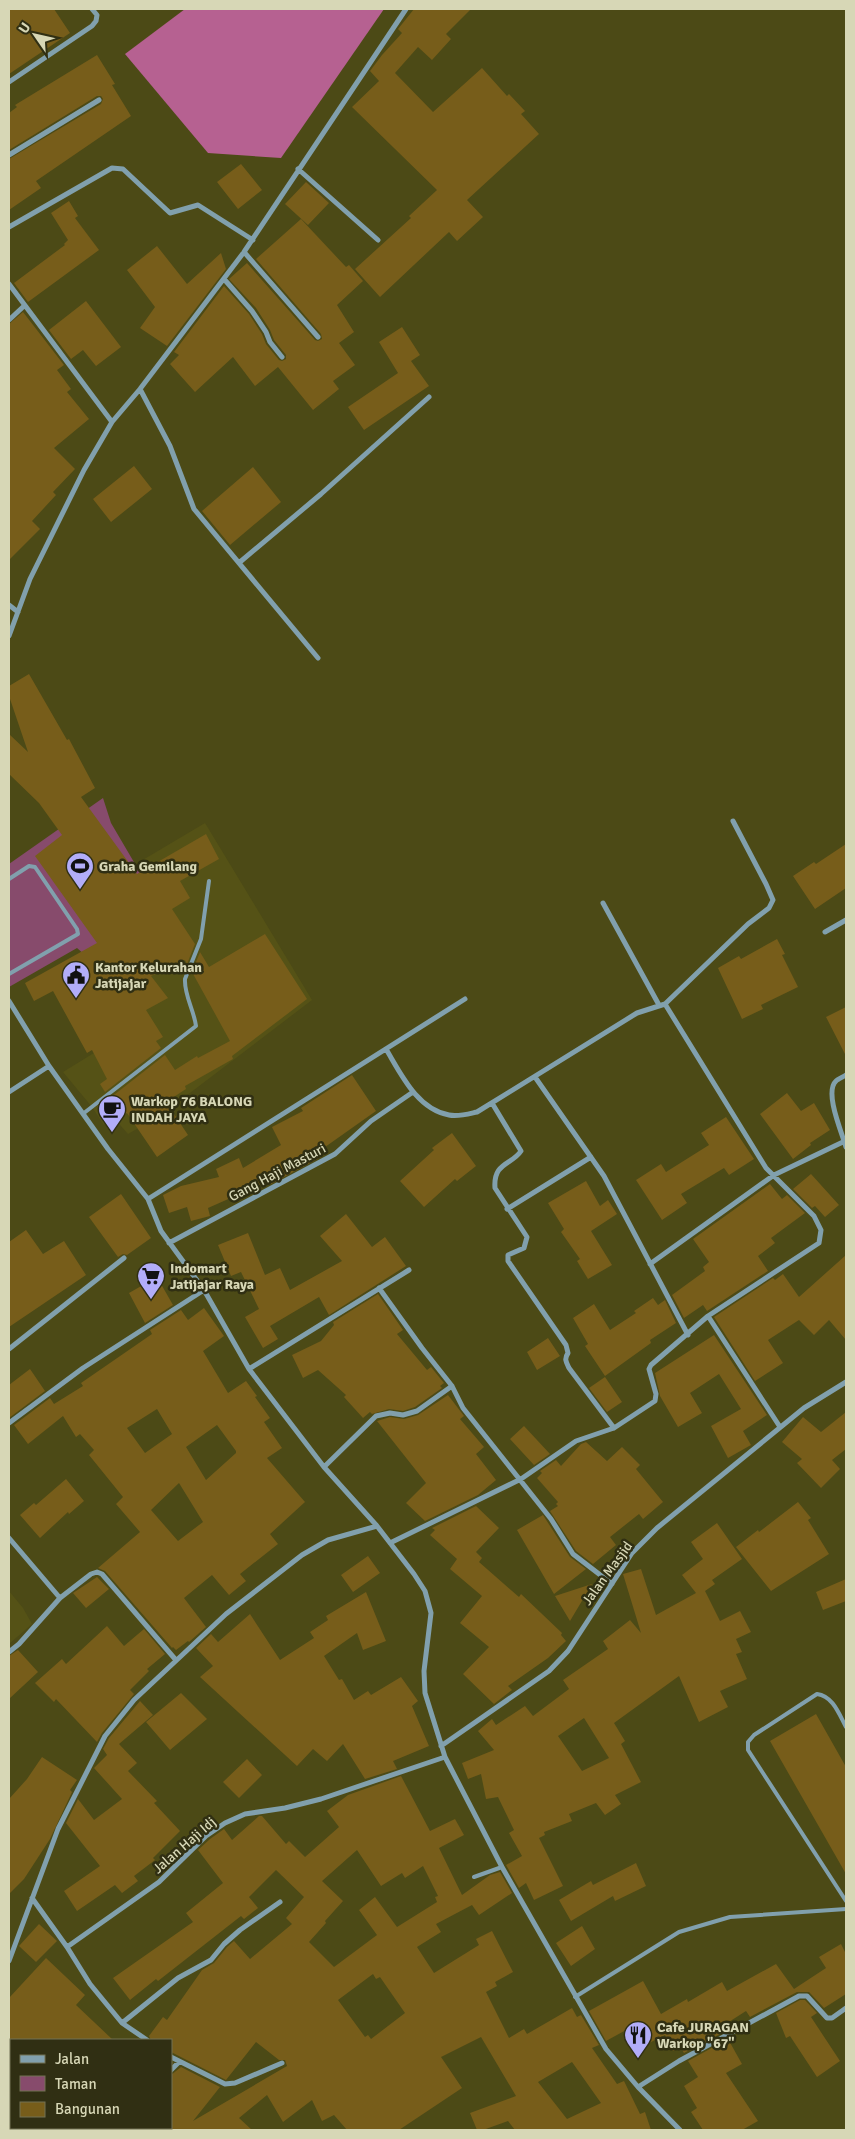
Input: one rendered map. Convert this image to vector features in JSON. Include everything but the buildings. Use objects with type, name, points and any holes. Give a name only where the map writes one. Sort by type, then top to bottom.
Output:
[{"type":"street","points":[[9,82],[92,26],[96,21],[97,15],[92,9]]},
{"type":"street","points":[[9,636],[30,580],[84,470],[112,422],[140,389],[253,240],[298,169],[406,9]]},
{"type":"street","points":[[9,155],[99,100]]},
{"type":"street","points":[[9,228],[112,168],[118,168],[123,170],[170,213],[198,205],[204,207],[253,240]]},
{"type":"street","points":[[298,169],[378,240]]},
{"type":"street","points":[[244,252],[318,337]]},
{"type":"street","points":[[224,279],[252,310],[270,342],[282,357]]},
{"type":"street","points":[[9,284],[112,422]]},
{"type":"street","points":[[9,320],[24,306]]},
{"type":"street","points":[[140,389],[170,446],[194,509],[318,658]]},
{"type":"street","points":[[240,562],[321,494],[429,397]]},
{"type":"street","points":[[9,605],[18,612]]},
{"type":"street","points":[[386,1049],[416,1096],[436,1110],[448,1115],[459,1116],[476,1112],[637,1014],[662,1004],[748,924],[769,908],[772,900],[766,884],[733,821]]},
{"type":"street","points":[[390,1543],[521,1479],[576,1441],[614,1428],[655,1401],[656,1394],[649,1369],[708,1316],[819,1243],[821,1230],[814,1216],[766,1168],[662,1004],[603,903]]},
{"type":"street","points":[[825,932],[846,920]]},
{"type":"street","points":[[148,1199],[465,999]]},
{"type":"street","points":[[9,1001],[49,1066],[108,1149],[148,1199],[161,1231],[204,1290],[248,1369],[324,1466],[377,1526],[425,1591],[431,1613],[424,1671],[425,1693],[445,1757],[502,1867],[606,2049],[638,2087],[680,2130]]},
{"type":"street","points":[[9,1092],[49,1066]]},
{"type":"street","points":[[650,1264],[774,1175],[845,1144],[831,1090],[835,1082],[846,1075]]},
{"type":"street","points":[[535,1077],[604,1176],[688,1335]]},
{"type":"street","name":"Gang Haji Masturi","points":[[169,1243],[335,1154],[371,1121],[413,1092]]},
{"type":"street","points":[[492,1103],[521,1152],[502,1165],[494,1180],[495,1188],[507,1209],[527,1237],[524,1248],[508,1255],[508,1261],[566,1345],[568,1353],[565,1357],[569,1368],[614,1428]]},
{"type":"street","points":[[507,1209],[591,1157]]},
{"type":"street","points":[[9,1349],[124,1258]]},
{"type":"street","points":[[248,1369],[409,1270]]},
{"type":"street","points":[[378,1288],[452,1386],[463,1408],[551,1518],[573,1554],[612,1584]]},
{"type":"street","points":[[10,1421],[83,1368],[204,1290]]},
{"type":"street","points":[[708,1316],[780,1427]]},
{"type":"street","name":"Jalan Masjid","points":[[441,1746],[549,1671],[568,1651],[632,1553],[657,1528],[804,1408],[846,1382]]},
{"type":"street","points":[[324,1466],[376,1416],[390,1413],[403,1415],[417,1411],[452,1386]]},
{"type":"street","points":[[9,1960],[58,1829],[105,1736],[134,1700],[175,1659],[226,1614],[302,1555],[328,1540],[377,1526]]},
{"type":"street","points":[[9,1538],[60,1598]]},
{"type":"street","points":[[9,1652],[19,1644],[60,1598],[91,1574],[97,1572],[102,1574],[175,1659]]},
{"type":"street","name":"Jalan Haji Idj","points":[[67,1946],[159,1882],[206,1836],[225,1823],[245,1814],[285,1808],[322,1799],[445,1757]]},
{"type":"street","points":[[32,1898],[67,1946],[90,1984],[122,2023],[146,2039]]},
{"type":"street","points":[[122,2023],[178,1978],[211,1960],[224,1944],[240,1930],[280,1902]]},
{"type":"street","points":[[638,2087],[679,2061],[799,1996],[807,1996],[827,2018],[832,2018],[846,2008]]},
{"type":"street","points":[[172,2058],[225,2084],[235,2083],[282,2063]]},
{"type":"street","points":[[172,2069],[179,2062]]},
{"type":"lane","points":[[9,879],[29,866],[35,867],[77,929],[78,934],[9,974]]},
{"type":"lane","points":[[84,1113],[196,1026],[195,1016],[185,986],[185,979],[201,939],[209,881]]},
{"type":"lane","points":[[846,1727],[830,1699],[817,1694],[754,1734],[748,1742],[748,1750],[846,1901]]},
{"type":"lane","points":[[474,1877],[502,1867]]},
{"type":"lane","points":[[575,1997],[679,1932],[730,1917],[846,1909]]},
{"type":"shaded area","points":[[185,9],[384,9],[281,158],[208,153],[125,54]]},
{"type":"shaded area","points":[[205,823],[312,1000],[161,1115],[128,1134],[114,1118],[104,1125],[92,1107],[63,1072],[120,1037],[165,915],[136,864]]},
{"type":"shaded area","points":[[9,1591],[23,1608],[32,1624],[9,1644]]},
{"type":"green space","name":"Graha Gemilang","points":[[103,798],[111,823],[165,915],[92,961],[77,948],[9,987],[9,864]]},
{"type":"place","name":"Graha Gemilang","points":[[80,890]]},
{"type":"place","name":"Kantor Kelurahan Jatijajar","points":[[76,999]]},
{"type":"place","name":"Warkop 76 BALONG INDAH JAYA","points":[[112,1133]]},
{"type":"place","name":"Indomart Jatijajar Raya","points":[[151,1300]]},
{"type":"place","name":"Cafe JURAGAN Warkop \"67\"","points":[[638,2059]]}]
